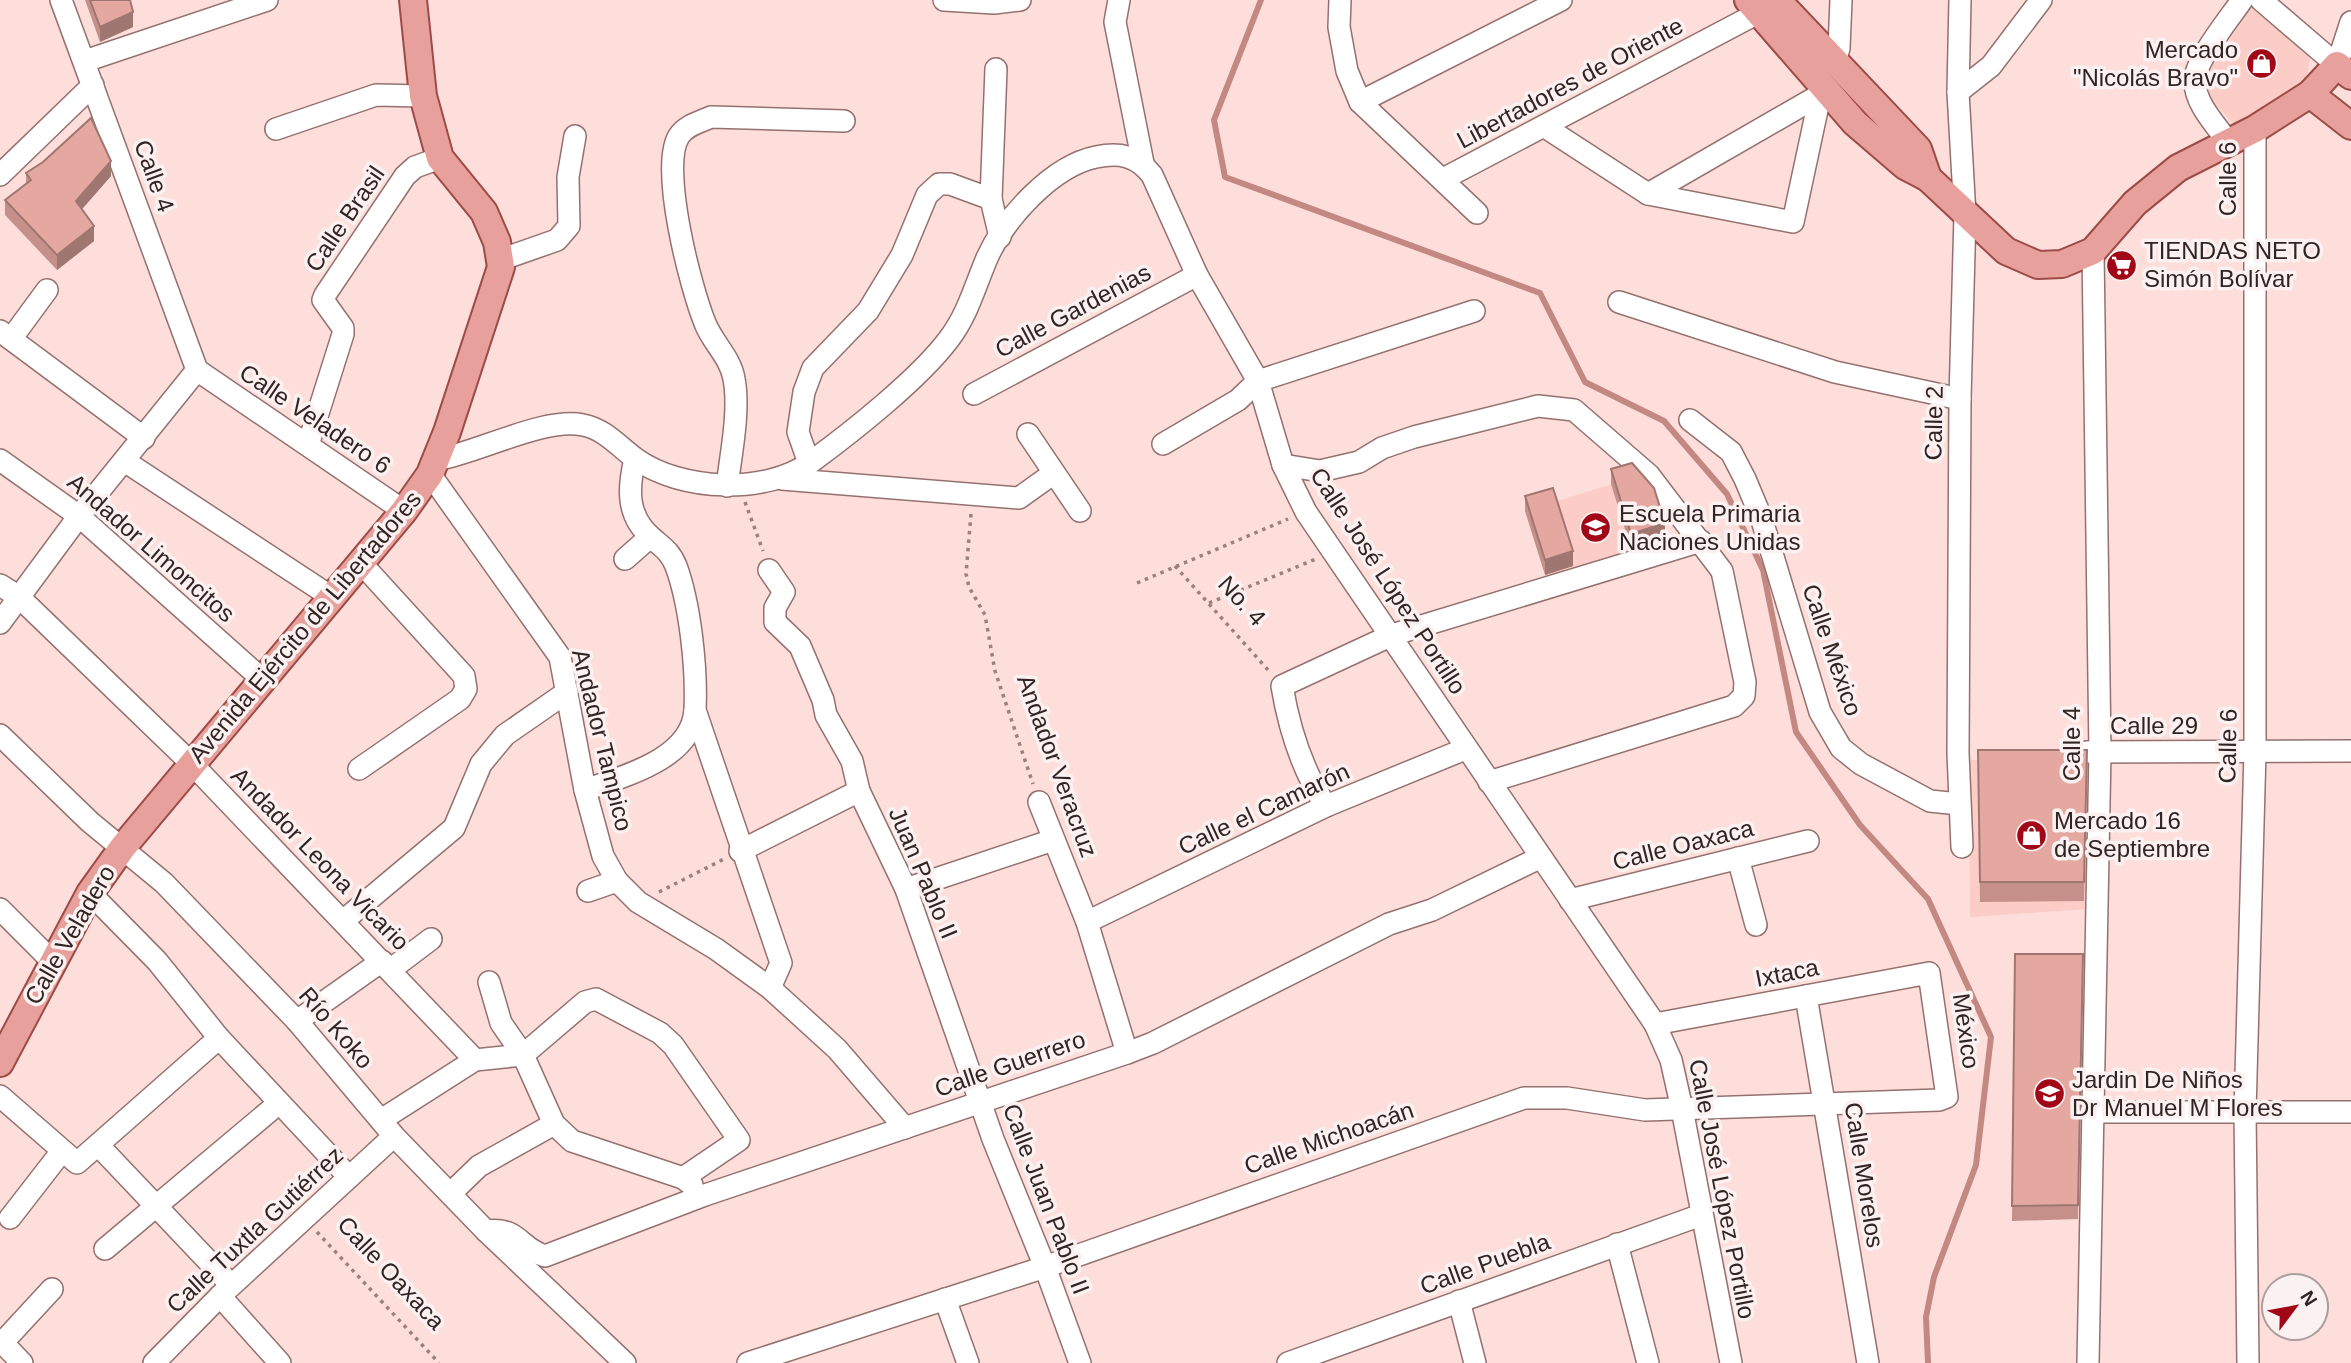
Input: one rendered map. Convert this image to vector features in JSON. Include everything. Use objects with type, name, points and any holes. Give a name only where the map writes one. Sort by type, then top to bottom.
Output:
[{"type":"main road","name":"Avenida Ejército de Libertadores","points":[[123,847],[404,511],[433,467],[494,292],[501,267],[497,242],[484,212],[440,158],[423,96],[413,0]]},
{"type":"main road","points":[[1761,4],[1835,63],[1918,149],[1928,178]]},
{"type":"main road","points":[[1761,4],[1823,93],[1895,158],[1928,178],[2006,251],[2038,264],[2062,264],[2093,251],[2135,203],[2170,175],[2255,129],[2344,70]]},
{"type":"main road","points":[[2311,94],[2351,126]]},
{"type":"main road","name":"Calle Veladero","points":[[1,1059],[90,892],[123,847]]},
{"type":"street","name":"Calle 4","points":[[61,0],[197,370]]},
{"type":"street","points":[[85,61],[267,0]]},
{"type":"street","points":[[944,0],[994,3],[1020,0]]},
{"type":"street","name":"Calle José López Portillo","points":[[1117,0],[1115,22],[1143,163],[1152,175],[1197,275],[1258,381],[1283,465],[1306,512],[1392,635],[1465,750],[1655,1024],[1671,1060],[1682,1109],[1731,1363]]},
{"type":"street","points":[[1340,0],[1339,27],[1347,71],[1360,102],[1477,214]]},
{"type":"street","points":[[1360,102],[1561,0]]},
{"type":"street","points":[[1835,63],[1839,48],[1840,0]]},
{"type":"street","name":"Calle 2","points":[[1960,0],[1958,92],[1965,215],[1960,399],[1958,753],[1962,847]]},
{"type":"street","points":[[1958,92],[1991,66],[2041,0]]},
{"type":"street","points":[[2228,142],[2201,103],[2194,79],[2204,58],[2242,0]]},
{"type":"street","points":[[2261,0],[2344,70]]},
{"type":"street","name":"Libertadores de Oriente","points":[[1443,179],[1545,127],[1761,4]]},
{"type":"street","points":[[2344,70],[2351,22]]},
{"type":"street","points":[[996,69],[991,199],[1000,237]]},
{"type":"street","points":[[0,175],[93,85]]},
{"type":"street","points":[[1648,194],[1823,93]]},
{"type":"street","points":[[1545,127],[1648,194],[1793,222],[1823,93]]},
{"type":"street","points":[[276,129],[376,95],[423,96]]},
{"type":"street","points":[[734,486],[734,379],[699,305],[675,210],[674,161],[678,136],[690,125],[711,117],[844,121]]},
{"type":"street","name":"Calle 6","points":[[2248,1363],[2245,1112],[2255,752],[2255,129]]},
{"type":"street","points":[[500,260],[557,240],[565,234],[569,226],[568,177],[575,136]]},
{"type":"street","points":[[782,479],[809,463],[924,367],[950,339],[969,307],[988,256],[1000,237],[1039,190],[1068,167],[1106,155],[1129,156],[1143,163]]},
{"type":"street","name":"Calle Brasil","points":[[308,446],[343,334],[343,328],[323,300],[325,295],[405,176],[415,167],[440,158]]},
{"type":"street","points":[[809,463],[798,432],[804,392],[813,368],[867,311],[892,274],[927,195],[939,184],[950,184],[991,199]]},
{"type":"street","name":"Calle 4","points":[[2088,1363],[2100,752],[2093,251]]},
{"type":"street","name":"Calle Gardenias","points":[[974,394],[1197,275]]},
{"type":"street","points":[[47,290],[5,335],[145,438]]},
{"type":"street","points":[[1619,302],[1835,372],[1960,399]]},
{"type":"street","points":[[1163,444],[1238,400],[1258,381],[1474,311]]},
{"type":"street","points":[[0,624],[79,516],[126,462],[197,370]]},
{"type":"street","name":"Calle Veladero 6","points":[[197,370],[404,511]]},
{"type":"street","points":[[1283,465],[1320,471],[1346,465],[1414,437],[1538,406],[1574,410],[1648,475],[1722,571],[1745,682],[1744,696],[1734,706],[1489,782]]},
{"type":"street","name":"Calle México","points":[[1690,420],[1731,452],[1745,479],[1761,517],[1821,712],[1842,748],[1861,764],[1930,802],[1959,804]]},
{"type":"street","points":[[433,467],[555,423],[585,425],[613,439],[635,459],[661,473],[734,486],[782,479],[1019,498],[1054,473]]},
{"type":"street","points":[[1028,434],[1080,511]]},
{"type":"street","points":[[585,790],[636,771],[664,756],[687,738],[695,710],[696,682],[691,637],[676,566],[667,548],[650,537],[631,508],[629,484],[635,459]]},
{"type":"street","name":"Andador Limoncitos","points":[[0,460],[79,516],[263,680]]},
{"type":"street","points":[[126,462],[333,598]]},
{"type":"street","name":"Andador Tampico","points":[[433,467],[560,657],[585,790],[603,856],[617,881],[638,902],[716,949],[771,988],[836,1049],[905,1128]]},
{"type":"street","points":[[625,559],[650,537]]},
{"type":"street","points":[[1326,806],[1302,760],[1291,730],[1282,686],[1392,635],[1701,541]]},
{"type":"street","points":[[359,769],[460,699],[466,689],[464,676],[362,563]]},
{"type":"street","name":"Juan Pablo II","points":[[769,570],[784,592],[775,608],[775,622],[800,646],[824,700],[826,715],[852,761],[859,791],[906,889],[936,975]]},
{"type":"street","name":"Andador Leona Vicario","points":[[0,585],[19,597],[192,764],[475,1060]]},
{"type":"street","points":[[343,921],[454,828],[481,764],[505,735],[567,692]]},
{"type":"street","points":[[695,710],[740,851],[781,963],[771,988]]},
{"type":"street","name":"Río Koko","points":[[0,734],[90,822],[164,883],[298,1021],[388,1128],[486,1231],[625,1363]]},
{"type":"street","name":"Calle el Camarón","points":[[1087,922],[1326,806],[1465,750]]},
{"type":"street","name":"Calle 29","points":[[2061,752],[2351,751]]},
{"type":"street","points":[[1958,753],[1984,753]]},
{"type":"street","points":[[740,851],[859,791]]},
{"type":"street","name":"Andador Veracruz","points":[[1039,802],[1087,922],[1127,1053]]},
{"type":"street","points":[[906,889],[1053,840]]},
{"type":"street","name":"Calle Oaxaca","points":[[1570,900],[1808,841]]},
{"type":"street","name":"Calle Guerrero","points":[[486,1231],[508,1231],[534,1253],[545,1256],[705,1195],[905,1128],[979,1100],[1127,1053],[1153,1043],[1389,924],[1432,910],[1539,858]]},
{"type":"street","points":[[1738,858],[1756,925]]},
{"type":"street","points":[[589,891],[617,881]]},
{"type":"street","points":[[90,892],[157,961],[219,1038],[349,1177]]},
{"type":"street","points":[[0,909],[52,961]]},
{"type":"street","points":[[298,1021],[431,939]]},
{"type":"street","name":"Ixtaca","points":[[1655,1024],[1929,973]]},
{"type":"street","name":"México","points":[[1929,973],[1947,1097]]},
{"type":"street","name":"Calle Juan Pablo II","points":[[936,975],[979,1100],[1045,1266],[1080,1363]]},
{"type":"street","points":[[489,982],[500,1023],[523,1055],[554,1124],[572,1141],[683,1178],[705,1195]]},
{"type":"street","name":"Calle Morelos","points":[[1806,996],[1868,1363]]},
{"type":"street","points":[[523,1055],[585,1002],[596,999],[660,1033],[673,1045],[739,1140],[683,1178]]},
{"type":"street","points":[[10,1217],[70,1157],[99,1146],[219,1038]]},
{"type":"street","name":"Calle Tuxtla Gutiérrez","points":[[154,1363],[226,1291],[349,1177],[388,1128],[475,1060],[523,1055]]},
{"type":"street","points":[[0,1096],[70,1157]]},
{"type":"street","name":"Calle Michoacán","points":[[748,1363],[1045,1266],[1524,1098],[1567,1098],[1645,1110],[1826,1105],[1939,1100],[1947,1097]]},
{"type":"street","points":[[105,1250],[279,1103]]},
{"type":"street","points":[[2091,1112],[2351,1112]]},
{"type":"street","points":[[451,1193],[479,1167],[554,1124]]},
{"type":"street","points":[[99,1146],[157,1207],[226,1291],[280,1363]]},
{"type":"street","name":"Calle Puebla","points":[[1288,1363],[1701,1215]]},
{"type":"street","points":[[1617,1244],[1648,1363]]},
{"type":"street","points":[[22,1363],[1,1341],[52,1289]]},
{"type":"street","points":[[945,1299],[968,1363]]},
{"type":"street","points":[[1459,1301],[1475,1363]]},
{"type":"path","points":[[734,486],[769,570]]},
{"type":"path","name":"Andador Veracruz","points":[[973,494],[965,574],[969,587],[985,615],[995,671],[1039,802]]},
{"type":"path","name":"No. 4","points":[[1282,686],[1175,566],[1306,512]]},
{"type":"path","points":[[1208,603],[1334,552]]},
{"type":"path","points":[[1137,583],[1175,566]]},
{"type":"path","points":[[638,902],[740,851]]},
{"type":"path","name":"Calle Oaxaca","points":[[304,1219],[439,1363]]},
{"type":"shaded area","name":"Mercado \"Nicolás Bravo\"","points":[[2254,3],[2311,52],[2304,95],[2253,124],[2234,124],[2207,96],[2206,76]]},
{"type":"shaded area","name":"Escuela Primaria Naciones Unidas","points":[[1645,474],[1667,545],[1548,582],[1525,511]]},
{"type":"shaded area","name":"Mercado 16 de Septiembre","points":[[2095,758],[2089,909],[1970,917],[1969,760]]},
{"type":"building","points":[[90,0],[130,0],[133,12],[100,27]]},
{"type":"building","points":[[91,118],[111,161],[76,201],[94,226],[57,255],[5,200],[31,180],[26,173],[43,162]]},
{"type":"building","points":[[1632,463],[1654,488],[1665,523],[1631,534],[1611,469]]},
{"type":"building","points":[[1553,488],[1573,551],[1545,560],[1525,496]]},
{"type":"building","name":"Mercado 16 de Septiembre","points":[[1978,750],[2087,750],[2084,882],[1980,882]]},
{"type":"building","name":"Jardin De Niños Dr Manuel M Flores","points":[[2015,954],[2083,954],[2078,1205],[2012,1206]]},
{"type":"waterway","points":[[1261,0],[1214,120],[1225,177],[1540,293],[1585,382],[1664,421],[1727,494],[1763,570],[1796,732],[1860,825],[1928,899],[1991,1037],[1976,1165],[1934,1277],[1926,1317],[1928,1363]]},
{"type":"place","name":"Mercado \"Nicolás Bravo\"","points":[[2261,64]]},
{"type":"place","name":"TIENDAS NETO Simón Bolívar","points":[[2121,265]]},
{"type":"place","name":"Escuela Primaria Naciones Unidas","points":[[1596,528]]},
{"type":"place","name":"Mercado 16 de Septiembre","points":[[2031,835]]},
{"type":"place","name":"Jardin De Niños Dr Manuel M Flores","points":[[2049,1094]]}]
